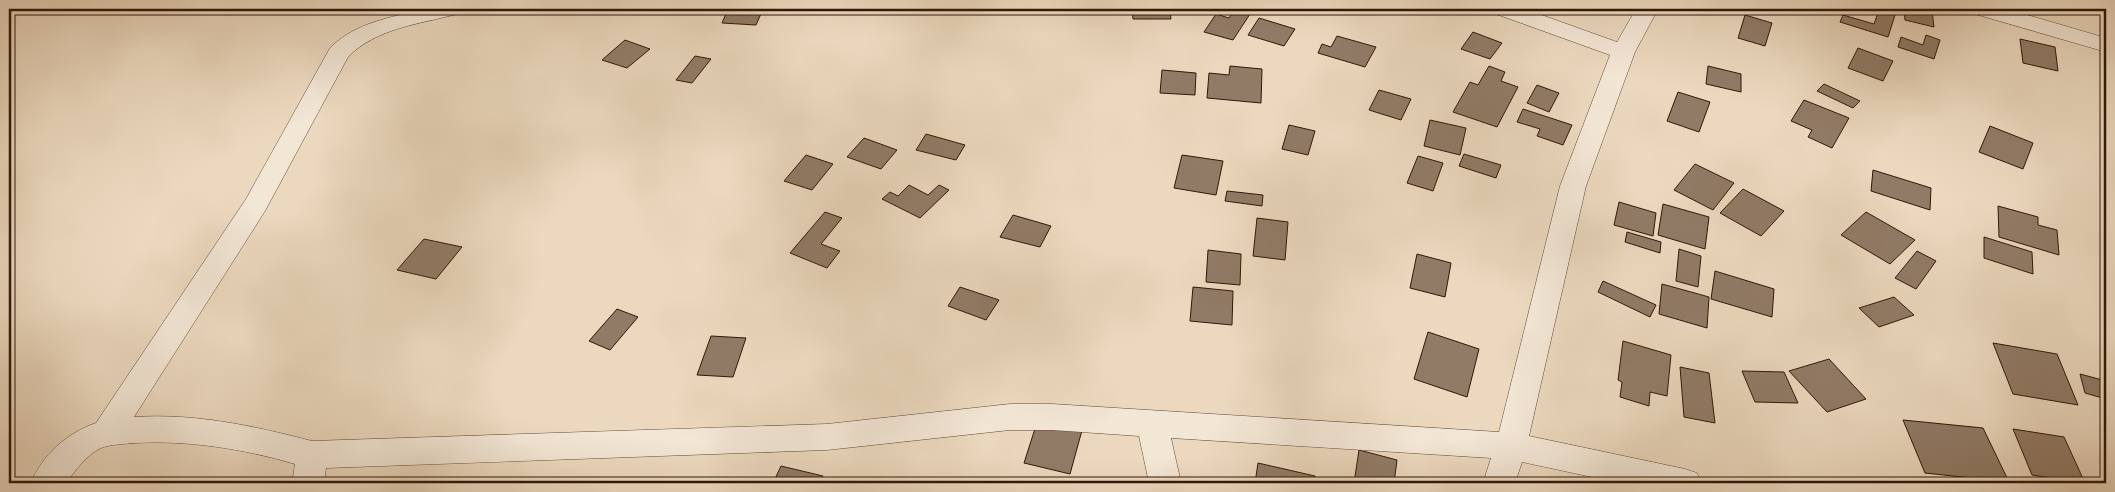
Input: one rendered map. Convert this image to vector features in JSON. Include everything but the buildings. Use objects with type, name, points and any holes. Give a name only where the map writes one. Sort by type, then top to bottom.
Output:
[{"type":"street","points":[[107,432],[256,204],[338,54],[350,42],[370,30],[449,9]]},
{"type":"street","points":[[1504,9],[1623,52]]},
{"type":"street","points":[[1499,483],[1511,446],[1573,186],[1623,52],[1647,9]]},
{"type":"street","points":[[1983,9],[2106,45]]},
{"type":"street","points":[[47,483],[70,454],[88,440],[107,432],[159,429],[253,440],[310,469],[827,437],[1010,418],[1052,417],[1511,446],[1685,483]]},
{"type":"street","points":[[1152,423],[1166,483]]}]
